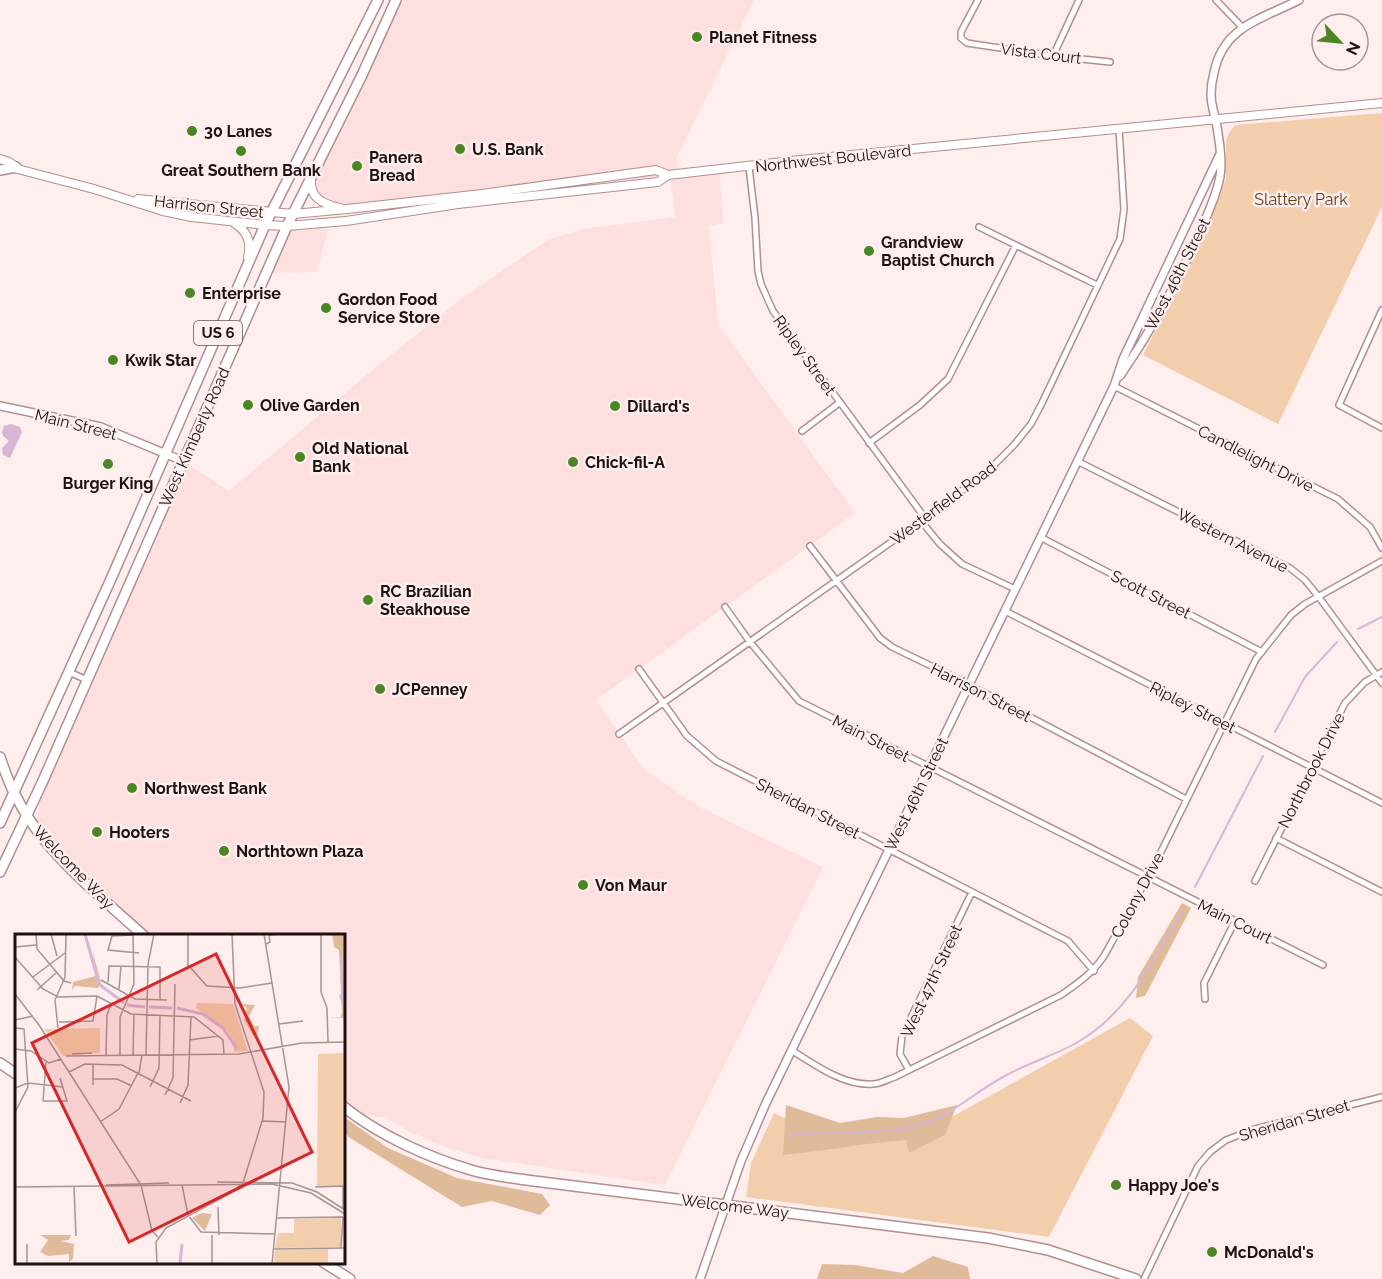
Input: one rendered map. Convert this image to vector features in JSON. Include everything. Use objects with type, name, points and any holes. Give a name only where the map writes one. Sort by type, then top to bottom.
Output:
[{"type":"main road","name":"West Kimberly Road","points":[[69,672],[265,225],[378,0]]},
{"type":"main road","name":"West Kimberly Road","points":[[87,680],[287,226],[362,75],[396,0]]},
{"type":"main road","name":"Northwest Boulevard","points":[[287,226],[346,221],[458,204],[658,182],[668,176],[800,160],[1382,103]]},
{"type":"main road","name":"Harrison Street","points":[[0,159],[16,167],[182,215],[287,226]]},
{"type":"main road","points":[[0,168],[16,167]]},
{"type":"main road","points":[[293,214],[482,194],[656,170],[668,176]]},
{"type":"main road","points":[[312,176],[311,186],[318,200],[347,209]]},
{"type":"main road","name":"Harrison Street","points":[[124,198],[293,214]]},
{"type":"main road","points":[[232,222],[241,227],[248,237],[249,252],[246,268]]},
{"type":"main road","name":"US 6","points":[[0,823],[69,672]]},
{"type":"main road","name":"US 6","points":[[0,872],[87,680]]},
{"type":"main road","name":"Welcome Way","points":[[0,757],[14,793],[36,828],[82,880],[142,934]]},
{"type":"main road","points":[[0,1063],[15,1073]]},
{"type":"main road","name":"Welcome Way","points":[[345,1108],[400,1141],[471,1170],[534,1181],[988,1238],[1048,1250],[1100,1265],[1136,1279]]},
{"type":"main road","points":[[325,1264],[350,1279]]},
{"type":"street","name":"Vista Court","points":[[978,0],[961,32],[963,41],[1053,56],[1110,62]]},
{"type":"street","points":[[1053,56],[1079,0]]},
{"type":"street","points":[[1216,0],[1242,27]]},
{"type":"street","name":"West 46th Street","points":[[700,1279],[753,1132],[791,1050],[1114,386],[1171,293],[1201,229],[1220,179],[1217,120],[1212,106],[1212,81],[1217,58],[1227,42],[1242,27],[1265,14],[1299,0]]},
{"type":"street","name":"Westerfield Road","points":[[619,734],[923,520],[988,471],[1014,446],[1031,424],[1120,239],[1124,209],[1119,129]]},
{"type":"street","name":"West 46th Street","points":[[1114,386],[1123,359],[1220,154]]},
{"type":"street","name":"Ripley Street","points":[[749,166],[758,271],[761,284],[780,323],[940,544],[962,564],[1015,589]]},
{"type":"street","points":[[979,227],[1097,285]]},
{"type":"street","points":[[869,443],[920,405],[948,379],[1016,245]]},
{"type":"street","points":[[1382,310],[1339,405],[1382,428]]},
{"type":"street","name":"Candlelight Drive","points":[[1114,386],[1338,499],[1370,527],[1382,548]]},
{"type":"street","points":[[802,431],[839,403]]},
{"type":"street","name":"Main Street","points":[[0,406],[100,427],[183,461]]},
{"type":"street","name":"Western Avenue","points":[[1077,461],[1290,568],[1305,580],[1318,596],[1379,674],[1382,683]]},
{"type":"street","name":"Scott Street","points":[[1040,537],[1262,652]]},
{"type":"street","name":"Harrison Street","points":[[810,546],[880,638],[1186,799]]},
{"type":"street","name":"Colony Drive","points":[[791,1050],[835,1076],[855,1083],[874,1084],[909,1070],[1061,994],[1094,971],[1147,878],[1224,722],[1262,652],[1292,615],[1318,596],[1382,561]]},
{"type":"street","name":"Main Street","points":[[725,607],[750,642],[799,701],[1147,878]]},
{"type":"street","name":"Ripley Street","points":[[1005,611],[1382,803]]},
{"type":"street","name":"Sheridan Street","points":[[639,669],[687,736],[716,761],[1068,941],[1094,971]]},
{"type":"street","points":[[69,672],[87,680]]},
{"type":"street","name":"Northbrook Drive","points":[[1255,880],[1345,703],[1365,682],[1379,674]]},
{"type":"street","points":[[1276,838],[1382,892]]},
{"type":"street","name":"Main Court","points":[[1147,878],[1323,964]]},
{"type":"street","name":"West 47th Street","points":[[909,1070],[900,1054],[902,1036],[972,892]]},
{"type":"street","points":[[1205,999],[1204,983],[1235,921]]},
{"type":"street","name":"Sheridan Street","points":[[1144,1279],[1198,1166],[1210,1152],[1226,1140],[1255,1129],[1382,1097]]},
{"type":"shaded area","points":[[396,0],[754,0],[676,159],[682,174],[720,170],[723,223],[709,226],[718,324],[855,513],[596,700],[644,769],[699,807],[823,867],[665,1185],[482,1158],[442,1146],[410,1132],[385,1117],[352,1114],[345,1108],[345,934],[143,934],[36,828],[42,783],[183,461],[229,491],[376,367],[461,299],[549,239],[584,229],[675,217],[670,175],[481,199],[347,209],[328,205],[311,186]]},
{"type":"shaded area","points":[[287,226],[328,229],[317,272],[266,273]]},
{"type":"shaded area","points":[[11,424],[20,427],[22,432],[10,458],[3,455],[2,448],[9,441],[2,432],[4,426]]},
{"type":"shaded area","points":[[1182,903],[1191,908],[1145,996],[1136,998],[1138,977]]},
{"type":"shaded area","points":[[786,1105],[840,1123],[877,1117],[904,1118],[957,1105],[945,1135],[909,1153],[906,1140],[783,1155]]},
{"type":"shaded area","points":[[345,1118],[388,1148],[457,1178],[542,1194],[550,1205],[540,1215],[492,1201],[462,1207],[345,1133]]},
{"type":"shaded area","points":[[933,1256],[968,1267],[970,1279],[817,1279],[822,1264],[855,1265],[903,1273]]},
{"type":"green space","name":"Slattery Park","points":[[1382,113],[1382,207],[1278,424],[1143,355],[1197,249],[1226,179],[1226,141],[1235,125]]},
{"type":"green space","points":[[1130,1018],[1153,1036],[1049,1237],[746,1197],[751,1163],[774,1113],[839,1144],[921,1134]]},
{"type":"waterway","points":[[1358,629],[1382,617]]},
{"type":"waterway","points":[[1275,732],[1305,677],[1337,642]]},
{"type":"waterway","points":[[1195,887],[1263,756]]},
{"type":"waterway","points":[[789,1136],[892,1130],[922,1124],[958,1107],[1012,1072],[1078,1042],[1096,1030],[1125,1001],[1150,967],[1182,912]]},
{"type":"place","name":"Planet Fitness","points":[[697,37]]},
{"type":"place","name":"30 Lanes","points":[[192,131]]},
{"type":"place","name":"U.S. Bank","points":[[460,149]]},
{"type":"place","name":"Great Southern Bank","points":[[241,151]]},
{"type":"place","name":"Panera Bread","points":[[357,166]]},
{"type":"place","name":"Grandview Baptist Church","points":[[869,251]]},
{"type":"place","name":"Enterprise","points":[[190,293]]},
{"type":"place","name":"Gordon Food Service Store","points":[[326,308]]},
{"type":"place","name":"Kwik Star","points":[[113,360]]},
{"type":"place","name":"Olive Garden","points":[[248,405]]},
{"type":"place","name":"Dillard's","points":[[615,406]]},
{"type":"place","name":"Old National Bank","points":[[300,457]]},
{"type":"place","name":"Chick-fil-A","points":[[573,462]]},
{"type":"place","name":"Burger King","points":[[108,464]]},
{"type":"place","name":"RC Brazilian Steakhouse","points":[[368,600]]},
{"type":"place","name":"JCPenney","points":[[380,689]]},
{"type":"place","name":"Northwest Bank","points":[[132,788]]},
{"type":"place","name":"Hooters","points":[[97,832]]},
{"type":"place","name":"Northtown Plaza","points":[[224,851]]},
{"type":"place","name":"Von Maur","points":[[583,885]]},
{"type":"place","name":"Happy Joe's","points":[[1116,1185]]},
{"type":"place","name":"McDonald's","points":[[1212,1252]]}]
